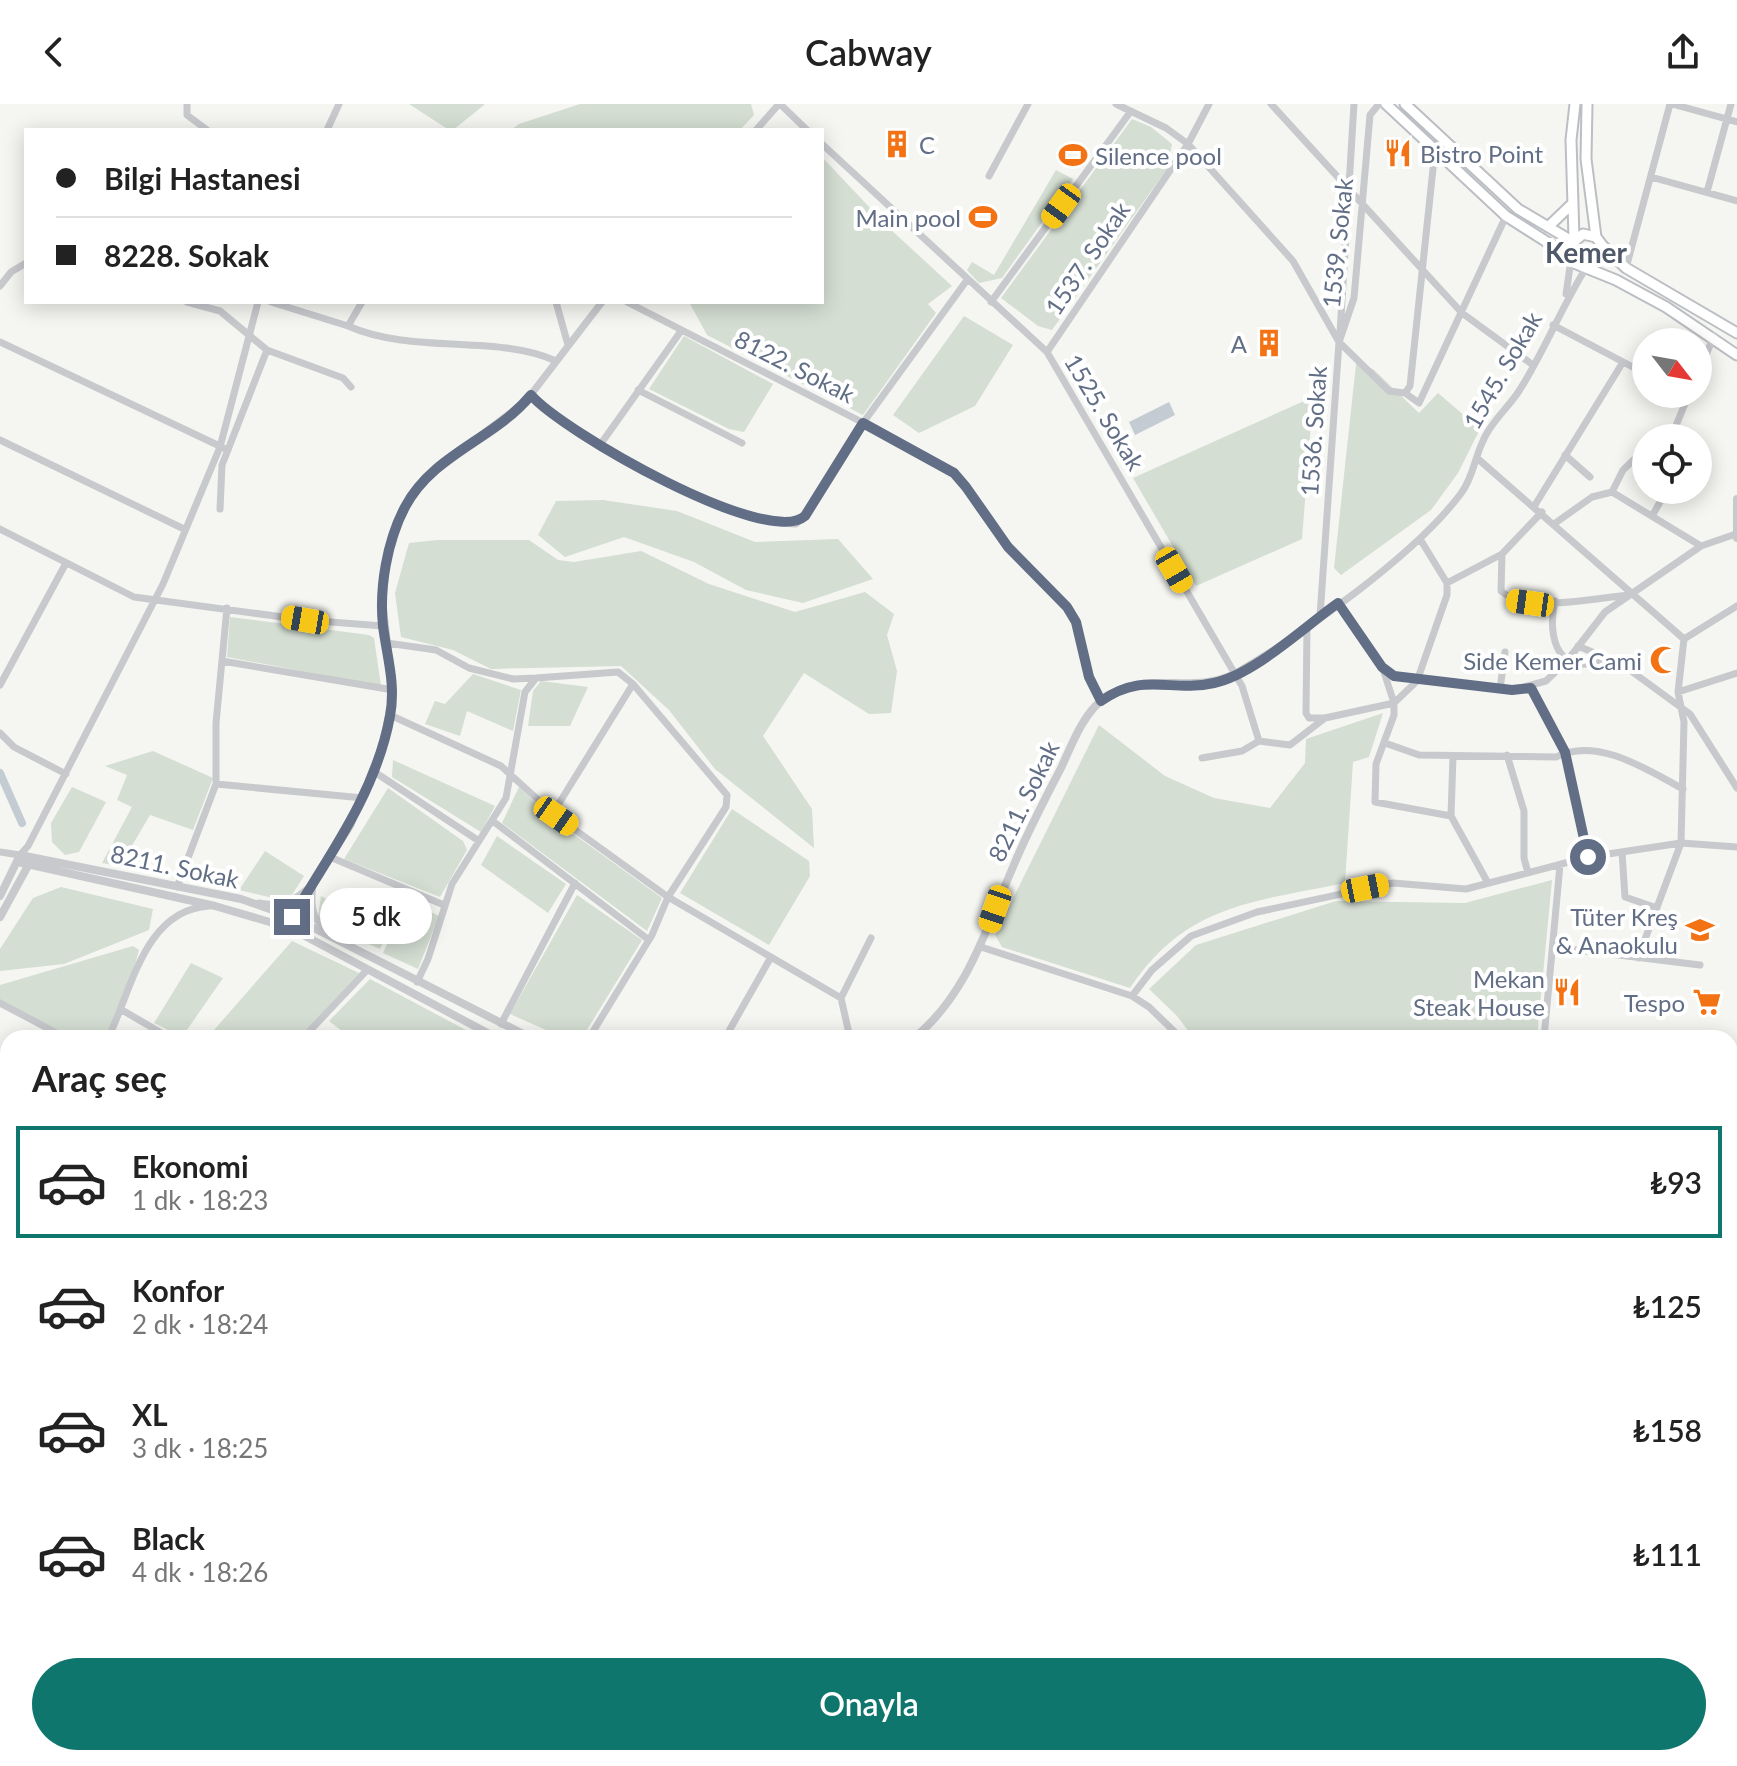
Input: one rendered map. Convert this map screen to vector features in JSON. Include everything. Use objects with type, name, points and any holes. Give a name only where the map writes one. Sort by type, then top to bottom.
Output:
[{"type":"main road","points":[[1386,104],[1506,216],[1570,258],[1714,336],[1737,355]]},
{"type":"main road","points":[[1570,258],[1575,104]]},
{"type":"main road","points":[[1587,104],[1586,159],[1599,241],[1599,261],[1588,268]]},
{"type":"main road","points":[[1408,105],[1518,209],[1573,239],[1588,234],[1626,268],[1735,328]]},
{"type":"main road","points":[[1548,227],[1573,203]]},
{"type":"street","points":[[187,104],[187,115],[192,123],[203,128]]},
{"type":"street","points":[[328,128],[339,104]]},
{"type":"street","points":[[758,128],[779,104],[805,128]]},
{"type":"street","points":[[989,176],[1028,104]]},
{"type":"street","name":"1536. Sokak","points":[[1116,104],[1142,115],[1188,144],[1293,261],[1339,342],[1320,616]]},
{"type":"street","points":[[1142,115],[1147,104]]},
{"type":"street","name":"1537. Sokak","points":[[1047,352],[1188,144],[1209,104]]},
{"type":"street","points":[[1271,104],[1424,275],[1462,313],[1533,365]]},
{"type":"street","name":"1539. Sokak","points":[[1339,342],[1354,104]]},
{"type":"street","name":"1539. Sokak","points":[[1339,342],[1354,298],[1370,115],[1379,104]]},
{"type":"street","points":[[1626,268],[1671,104],[1732,121]]},
{"type":"street","points":[[1707,192],[1732,121],[1731,104]]},
{"type":"street","points":[[991,302],[1131,111]]},
{"type":"street","name":"1525. Sokak","points":[[824,146],[1047,352],[1242,686],[1259,741]]},
{"type":"street","points":[[1405,393],[1412,369],[1424,275],[1435,150]]},
{"type":"street","points":[[1651,177],[1737,201]]},
{"type":"street","points":[[1405,393],[1419,403],[1506,216]]},
{"type":"street","points":[[1561,308],[1570,279],[1570,258]]},
{"type":"street","points":[[0,286],[11,272],[24,264]]},
{"type":"street","points":[[1561,308],[1588,268]]},
{"type":"street","points":[[531,395],[551,413],[600,445],[708,502],[762,520],[796,524],[805,516],[863,423],[967,280]]},
{"type":"street","points":[[194,304],[220,311],[246,337],[267,350],[343,378],[351,387]]},
{"type":"street","points":[[220,509],[224,448],[246,337],[257,304]]},
{"type":"street","points":[[277,304],[382,339],[516,352],[556,361]]},
{"type":"street","points":[[348,326],[361,304]]},
{"type":"street","points":[[557,304],[568,345]]},
{"type":"street","points":[[292,917],[363,798],[390,715],[393,690],[383,626],[387,560],[403,511],[414,491],[455,452],[531,395],[600,304]]},
{"type":"street","name":"8122. Sokak","points":[[631,304],[954,473],[1008,547],[1067,607],[1076,622],[1089,677],[1101,701]]},
{"type":"street","name":"1545. Sokak","points":[[1234,674],[1307,626],[1420,539],[1465,487],[1483,439],[1519,390],[1561,308]]},
{"type":"street","points":[[1553,325],[1632,367]]},
{"type":"street","points":[[600,445],[681,331]]},
{"type":"street","points":[[1712,341],[1714,336]]},
{"type":"street","points":[[0,342],[224,448]]},
{"type":"street","points":[[1339,342],[1389,391],[1398,395],[1405,393]]},
{"type":"street","points":[[0,896],[155,601],[184,529],[267,350]]},
{"type":"street","points":[[1535,505],[1623,362]]},
{"type":"street","points":[[638,390],[742,443]]},
{"type":"street","points":[[0,440],[184,529]]},
{"type":"street","points":[[1565,455],[1590,477]]},
{"type":"street","points":[[1477,458],[1535,505],[1631,595],[1684,639]]},
{"type":"street","points":[[1612,492],[1623,470],[1632,461]]},
{"type":"street","points":[[1554,524],[1592,497],[1612,492],[1701,546]]},
{"type":"street","points":[[1382,667],[1394,676],[1417,681],[1500,689],[1531,688],[1557,673],[1605,612],[1701,546],[1736,536],[1737,499]]},
{"type":"street","points":[[1652,516],[1659,504]]},
{"type":"street","points":[[1447,583],[1502,554],[1542,512]]},
{"type":"street","points":[[0,529],[134,597],[383,626]]},
{"type":"street","points":[[1307,626],[1306,713],[1315,720],[1394,703],[1417,681],[1447,595],[1447,583],[1420,539]]},
{"type":"street","points":[[1502,554],[1501,591],[1512,601],[1631,595]]},
{"type":"street","points":[[0,685],[66,563]]},
{"type":"street","points":[[1555,601],[1552,614],[1558,652],[1567,661],[1589,666],[1605,658]]},
{"type":"street","points":[[1338,603],[1382,667],[1394,703],[1394,715],[1376,764],[1375,802],[1451,816]]},
{"type":"street","points":[[1684,639],[1737,606]]},
{"type":"street","points":[[177,887],[216,784],[216,723],[227,608]]},
{"type":"street","points":[[1638,958],[1681,843],[1683,789],[1678,692],[1684,639]]},
{"type":"street","points":[[387,643],[436,650],[469,668],[513,679],[618,672],[633,684],[727,795],[726,807],[668,897],[649,940],[594,1030]]},
{"type":"street","points":[[1578,646],[1623,665],[1680,706],[1693,719],[1717,762],[1737,788]]},
{"type":"street","points":[[1500,689],[1505,652]]},
{"type":"street","points":[[222,661],[393,690]]},
{"type":"street","points":[[1678,692],[1737,673]]},
{"type":"street","name":"8211. Sokak","points":[[924,1030],[936,1020],[981,947],[1018,854],[1075,739],[1101,701],[1137,683],[1198,685],[1216,683],[1234,674]]},
{"type":"street","points":[[417,982],[460,868],[494,822],[513,775],[525,692],[536,678]]},
{"type":"street","points":[[553,813],[633,684]]},
{"type":"street","points":[[1531,688],[1565,752],[1588,857]]},
{"type":"street","points":[[390,715],[513,775],[553,813],[668,897],[841,998]]},
{"type":"street","points":[[1202,758],[1242,751],[1259,741],[1290,745],[1325,718]]},
{"type":"street","points":[[0,733],[14,747],[66,774]]},
{"type":"street","points":[[1385,743],[1419,755],[1556,757],[1565,752],[1598,753],[1623,759],[1683,789]]},
{"type":"street","points":[[1507,755],[1524,811],[1524,858],[1528,873]]},
{"type":"street","points":[[1453,756],[1451,816],[1488,883]]},
{"type":"street","points":[[373,771],[479,841]]},
{"type":"street","points":[[216,784],[363,798]]},
{"type":"street","points":[[494,822],[649,940]]},
{"type":"street","points":[[1132,996],[1174,949],[1211,926],[1257,912],[1393,883],[1466,889],[1588,857],[1681,843],[1737,847]]},
{"type":"street","points":[[0,917],[30,861],[28,846]]},
{"type":"street","points":[[1622,852],[1625,897],[1657,908]]},
{"type":"street","points":[[2,853],[290,928],[482,1030]]},
{"type":"street","points":[[330,857],[444,905]]},
{"type":"street","name":"8211. Sokak","points":[[30,861],[241,899],[292,917],[514,1030]]},
{"type":"street","points":[[1545,1030],[1560,865]]},
{"type":"street","points":[[241,899],[274,906],[294,901],[313,883]]},
{"type":"street","points":[[313,883],[310,905],[317,923],[338,941]]},
{"type":"street","points":[[501,1024],[575,883]]},
{"type":"street","points":[[112,1030],[152,937],[172,916],[188,908],[215,906]]},
{"type":"street","points":[[848,1030],[841,998],[871,938]]},
{"type":"street","points":[[981,947],[1132,996],[1149,1007],[1173,1030]]},
{"type":"street","points":[[1553,947],[1700,965]]},
{"type":"street","points":[[730,1030],[771,957]]},
{"type":"street","points":[[311,1030],[367,970]]},
{"type":"street","points":[[0,1003],[51,1030]]},
{"type":"street","points":[[122,1010],[156,1030]]},
{"type":"shaded area","points":[[409,104],[484,104],[455,128],[446,128]]},
{"type":"shaded area","points":[[580,104],[751,104],[754,115],[742,128],[514,128]]},
{"type":"shaded area","points":[[1132,119],[1151,127],[1172,144],[1167,169],[1052,330],[1038,326],[1001,298]]},
{"type":"shaded area","points":[[824,159],[889,228],[952,286],[928,304],[936,313],[863,415],[707,335],[690,304],[824,304]]},
{"type":"shaded area","points":[[1056,170],[1073,179],[1002,278],[979,283],[967,270],[972,262],[994,275]]},
{"type":"shaded area","points":[[964,316],[1013,345],[975,406],[919,433],[893,415]]},
{"type":"shaded area","points":[[684,336],[773,384],[744,432],[729,429],[649,389]]},
{"type":"shaded area","points":[[1356,364],[1373,369],[1419,413],[1438,393],[1480,429],[1458,473],[1431,510],[1341,575],[1334,568]]},
{"type":"shaded area","points":[[1313,397],[1302,539],[1196,586],[1133,478]]},
{"type":"shaded area","points":[[1169,402],[1175,415],[1135,435],[1129,422]]},
{"type":"shaded area","points":[[603,500],[677,511],[755,542],[838,539],[873,579],[803,603],[746,590],[694,562],[624,537],[565,557],[538,535],[556,501]]},
{"type":"shaded area","points":[[529,540],[558,560],[574,562],[641,551],[709,584],[795,612],[865,592],[894,614],[887,635],[897,671],[891,713],[869,714],[804,673],[763,736],[812,809],[814,848],[715,769],[669,710],[621,666],[491,669],[453,650],[401,637],[395,593],[409,543]]},
{"type":"shaded area","points":[[230,617],[369,635],[374,638],[381,686],[227,657]]},
{"type":"shaded area","points":[[473,674],[521,690],[513,731],[467,711],[460,736],[425,724],[435,701],[445,704]]},
{"type":"shaded area","points":[[541,681],[588,687],[570,726],[528,726],[533,691]]},
{"type":"shaded area","points":[[1383,713],[1369,757],[1353,762],[1345,883],[1251,902],[1198,923],[1174,939],[1152,960],[1130,988],[1002,947],[995,935],[1099,725],[1165,776],[1214,798],[1270,808],[1305,763],[1306,739]]},
{"type":"shaded area","points":[[153,751],[213,778],[193,830],[150,815],[120,866],[102,863],[132,807],[117,800],[127,775],[105,766]]},
{"type":"shaded area","points":[[393,760],[495,806],[481,832],[392,777]]},
{"type":"shaded area","points":[[72,787],[106,802],[79,852],[65,855],[52,842],[51,823]]},
{"type":"shaded area","points":[[519,787],[550,817],[662,898],[647,931],[502,823]]},
{"type":"shaded area","points":[[388,788],[463,841],[467,850],[440,897],[344,859]]},
{"type":"shaded area","points":[[732,809],[809,861],[810,876],[769,945],[680,893]]},
{"type":"shaded area","points":[[497,836],[566,884],[548,913],[481,865]]},
{"type":"shaded area","points":[[265,851],[304,876],[292,895],[273,898],[239,890]]},
{"type":"shaded area","points":[[1552,880],[1538,1030],[1188,1030],[1149,989],[1196,945],[1336,901],[1465,903]]},
{"type":"shaded area","points":[[61,887],[153,909],[149,930],[64,964],[0,971],[0,949],[33,898]]},
{"type":"shaded area","points":[[577,895],[642,940],[587,1030],[546,1030],[510,1014]]},
{"type":"shaded area","points":[[321,896],[388,932],[380,949],[323,924],[318,917]]},
{"type":"shaded area","points":[[398,896],[439,916],[418,969],[383,953],[392,933],[382,926]]},
{"type":"shaded area","points":[[292,941],[359,973],[306,1030],[214,1030]]},
{"type":"shaded area","points":[[133,946],[139,950],[128,991],[111,1030],[55,1030],[0,1000],[0,985]]},
{"type":"shaded area","points":[[191,963],[223,978],[187,1030],[168,1030],[154,1023]]},
{"type":"shaded area","points":[[370,979],[466,1030],[341,1030],[329,1021]]},
{"type":"waterway","points":[[0,773],[22,823]]},
{"type":"place","name":"C","points":[[897,144]]},
{"type":"place","name":"Bistro Point","points":[[1398,153]]},
{"type":"place","name":"Silence pool","points":[[1073,155]]},
{"type":"place","name":"Main pool","points":[[983,217]]},
{"type":"place","name":"A","points":[[1269,343]]},
{"type":"place","name":"Side Kemer Cami","points":[[1664,660]]},
{"type":"place","name":"Tüter Kreş & Anaokulu","points":[[1700,930]]},
{"type":"place","name":"Mekan Steak House","points":[[1567,992]]},
{"type":"place","name":"Tespo","points":[[1707,1002]]},
{"type":"district","name":"Kemer","points":[[1586,252]]},
{"type":"route","points":[[292,917],[351,825],[383,743],[393,690],[392,668],[383,626],[382,596],[387,560],[403,511],[428,475],[531,395],[551,413],[635,465],[708,502],[783,524],[796,524],[805,516],[863,423],[891,437],[954,473],[1008,547],[1067,607],[1076,622],[1089,677],[1101,701],[1137,683],[1216,683],[1282,645],[1338,603],[1382,667],[1394,676],[1512,690],[1531,688],[1565,752],[1588,857]]}]
